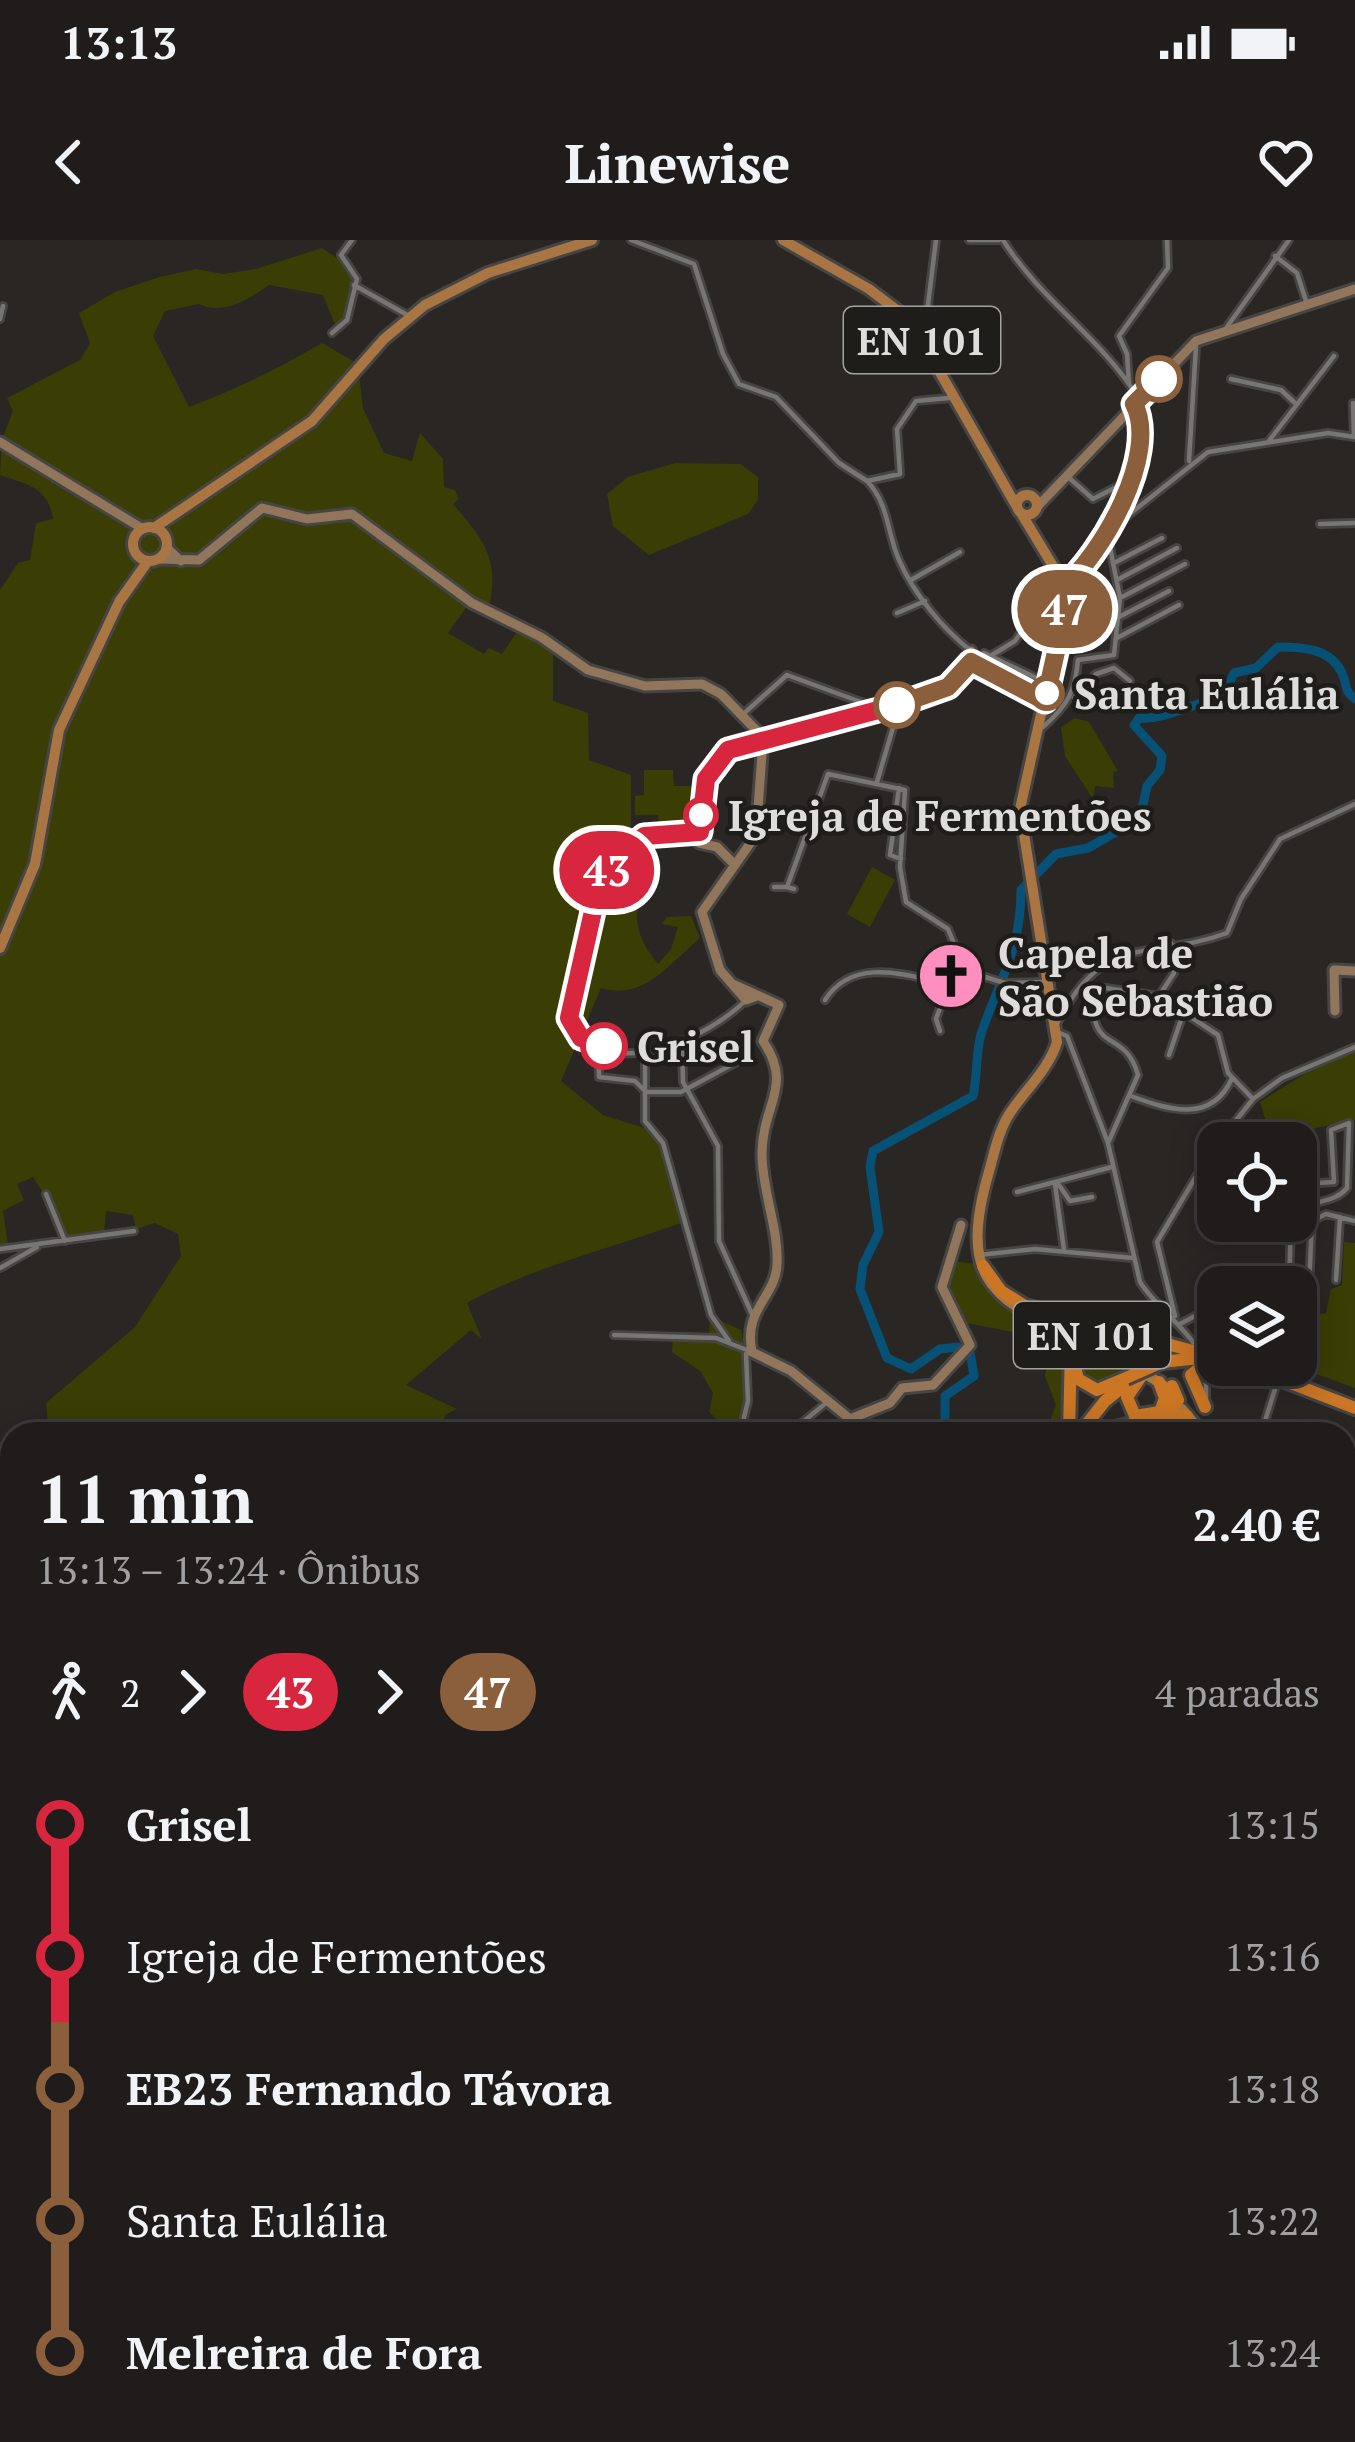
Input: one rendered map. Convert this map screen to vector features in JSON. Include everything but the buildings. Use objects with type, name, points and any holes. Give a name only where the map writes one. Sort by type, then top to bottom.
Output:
[{"type":"highway","points":[[981,1261],[1001,1291],[1025,1306],[1197,1355]]},
{"type":"highway","points":[[1064,1330],[1073,1422]]},
{"type":"highway","points":[[1070,1358],[1079,1336],[1100,1342]]},
{"type":"highway","points":[[1100,1342],[1079,1352],[1074,1363],[1078,1379],[1097,1390],[1133,1378]]},
{"type":"highway","name":"EN 101","points":[[1082,1422],[1095,1403],[1133,1378],[1166,1364],[1197,1360]]},
{"type":"highway","points":[[1197,1370],[1191,1376],[1205,1407]]},
{"type":"highway","points":[[1133,1378],[1126,1402],[1140,1418],[1163,1408],[1165,1384]]},
{"type":"highway","points":[[1162,1417],[1178,1402],[1165,1384]]},
{"type":"highway","points":[[1302,1386],[1355,1405]]},
{"type":"highway","points":[[1309,1386],[1355,1405]]},
{"type":"highway","points":[[1142,1422],[1176,1412],[1187,1416]]},
{"type":"main road","points":[[0,948],[34,864],[59,730],[119,602],[144,532],[312,421],[409,316],[464,283],[592,240]]},
{"type":"main road","name":"EN 101","points":[[783,240],[869,289],[915,328],[954,397],[1028,503],[1031,529],[1060,583]]},
{"type":"main road","points":[[119,602],[167,543],[185,505]]},
{"type":"main road","points":[[144,532],[167,543]]},
{"type":"main road","points":[[136,553],[153,560]]},
{"type":"main road","points":[[1056,1027],[1020,809],[1064,616],[1060,583]]},
{"type":"main road","name":"EN 101","points":[[1056,1027],[1054,1052],[1005,1122],[976,1224],[986,1280],[1005,1302],[1079,1336]]},
{"type":"main road","name":"EN 101","points":[[981,1261],[1010,1302],[1100,1342],[1165,1384],[1191,1422]]},
{"type":"main road","name":"EN 101","points":[[1178,1402],[1191,1422]]},
{"type":"street","points":[[332,333],[346,320],[354,285],[356,272],[341,255],[352,240]]},
{"type":"street","points":[[632,240],[694,263],[723,354],[740,384],[776,397],[839,463],[867,481],[882,499],[898,558],[925,601],[980,657],[1045,701]]},
{"type":"street","points":[[734,863],[717,847],[699,843],[702,794],[712,766],[728,750],[761,736],[881,710],[948,687],[980,657],[1015,640],[1038,601],[1083,569],[1134,478],[1142,428],[1129,384],[1081,323],[1025,274],[1001,240],[969,240]]},
{"type":"street","points":[[1129,384],[1127,354],[1119,336],[1168,268],[1166,240]]},
{"type":"street","points":[[1226,329],[1289,240]]},
{"type":"street","points":[[915,328],[926,321],[935,241]]},
{"type":"street","points":[[1274,255],[1297,274],[1306,304]]},
{"type":"street","points":[[354,285],[409,316]]},
{"type":"street","points":[[1028,503],[1067,476],[1196,341],[1355,289]]},
{"type":"street","points":[[0,319],[3,306]]},
{"type":"street","points":[[1189,463],[1196,341]]},
{"type":"street","points":[[1269,441],[1334,356]]},
{"type":"street","points":[[1232,379],[1281,390],[1297,405]]},
{"type":"street","points":[[867,481],[900,474],[897,429],[916,401],[954,397]]},
{"type":"street","points":[[1107,532],[1165,489],[1189,463],[1230,445],[1328,433],[1354,437],[1354,408]]},
{"type":"street","points":[[0,442],[144,532]]},
{"type":"street","points":[[1067,476],[1093,500],[1134,478]]},
{"type":"street","points":[[153,560],[186,563],[207,554],[262,508],[307,519],[352,514],[472,603],[541,637],[603,678],[645,686],[702,684],[721,694],[761,736],[758,829],[702,912],[720,970],[746,1000]]},
{"type":"street","points":[[1320,524],[1355,523]]},
{"type":"street","points":[[1066,707],[1078,680],[1078,660],[1114,655],[1120,598],[1107,532]]},
{"type":"street","points":[[1114,563],[1162,538]]},
{"type":"street","points":[[167,543],[186,563]]},
{"type":"street","points":[[1117,580],[1177,548]]},
{"type":"street","points":[[911,580],[960,552]]},
{"type":"street","points":[[1120,598],[1185,564]]},
{"type":"street","points":[[1119,617],[1169,591]]},
{"type":"street","points":[[897,614],[925,601]]},
{"type":"street","points":[[1117,638],[1179,605]]},
{"type":"street","points":[[980,657],[1050,684]]},
{"type":"street","points":[[1038,731],[1087,680],[1104,670],[1120,668],[1130,681]]},
{"type":"street","points":[[741,716],[787,674],[881,710]]},
{"type":"street","points":[[877,782],[900,704]]},
{"type":"street","points":[[775,887],[791,888],[828,774],[902,789]]},
{"type":"street","points":[[901,859],[890,855],[902,789]]},
{"type":"street","points":[[902,789],[904,899],[948,929],[964,970]]},
{"type":"street","points":[[1175,1316],[1149,1297],[1133,1258],[1108,1143],[1066,1036],[1056,1027],[1086,985],[1117,954],[1230,930],[1241,899],[1280,839],[1355,804]]},
{"type":"street","points":[[700,832],[644,836],[601,876],[569,1018],[575,1033],[598,1045],[645,1051],[682,1045],[746,1000],[760,996]]},
{"type":"street","points":[[1160,996],[1174,973],[1171,943]]},
{"type":"street","points":[[825,1000],[852,979],[886,969],[939,982],[946,992]]},
{"type":"street","points":[[964,970],[1005,982],[1048,982]]},
{"type":"street","points":[[940,1031],[936,1019],[946,992],[964,970]]},
{"type":"street","points":[[1335,1011],[1334,970],[1355,971]]},
{"type":"street","points":[[733,984],[778,1005],[764,1034],[780,1074],[762,1151],[764,1195],[777,1265],[752,1314]]},
{"type":"street","points":[[1086,985],[1160,996],[1184,1011],[1222,1040],[1232,1078],[1253,1099]]},
{"type":"street","points":[[1095,987],[1091,1021],[1137,1067],[1131,1096],[1108,1143]]},
{"type":"street","points":[[1169,1055],[1184,1011]]},
{"type":"street","points":[[598,1045],[599,1077],[635,1081],[646,1092]]},
{"type":"street","points":[[682,1045],[686,1088],[718,1146],[718,1240],[752,1314],[752,1352]]},
{"type":"street","points":[[1197,1344],[1175,1316],[1157,1243],[1210,1153],[1253,1099],[1282,1078],[1355,1047]]},
{"type":"street","points":[[645,1051],[645,1121],[662,1143],[711,1315],[729,1341]]},
{"type":"street","points":[[646,1092],[686,1088],[748,1056]]},
{"type":"street","points":[[1131,1096],[1154,1108],[1195,1111],[1216,1100],[1232,1078]]},
{"type":"street","points":[[1317,1183],[1334,1182],[1331,1130],[1349,1124],[1347,1188],[1336,1198],[1317,1202]]},
{"type":"street","points":[[1018,1192],[1112,1167]]},
{"type":"street","points":[[1056,1184],[1070,1201],[1092,1196]]},
{"type":"street","points":[[1056,1184],[1064,1251]]},
{"type":"street","points":[[46,1194],[65,1241]]},
{"type":"street","points":[[1310,1266],[1312,1221],[1321,1214],[1355,1221]]},
{"type":"street","points":[[1336,1280],[1340,1217]]},
{"type":"street","points":[[850,1419],[890,1403],[902,1388],[933,1385],[967,1352],[968,1339],[942,1287],[961,1225],[976,1224]]},
{"type":"street","points":[[0,1250],[134,1231]]},
{"type":"street","points":[[0,1268],[37,1247]]},
{"type":"street","points":[[981,1261],[1064,1251],[1133,1258]]},
{"type":"street","points":[[1180,1324],[1197,1315]]},
{"type":"street","points":[[614,1335],[729,1341],[791,1371],[853,1422]]},
{"type":"street","points":[[743,1422],[748,1401],[746,1354],[752,1352]]},
{"type":"street","points":[[1265,1422],[1276,1386]]},
{"type":"street","points":[[803,1422],[826,1403]]},
{"type":"street","points":[[1201,1422],[1205,1407]]},
{"type":"green space","points":[[322,248],[349,266],[356,280],[345,320],[336,327],[323,295],[269,285],[226,307],[199,304],[165,311],[153,336],[189,407],[322,343],[358,364],[363,408],[384,453],[412,461],[420,433],[443,459],[444,487],[455,490],[459,499],[453,504],[486,550],[492,575],[489,607],[468,605],[448,633],[484,654],[489,648],[502,654],[519,629],[553,648],[553,701],[588,713],[589,760],[631,775],[631,835],[595,871],[593,881],[604,880],[621,891],[653,862],[657,869],[639,886],[646,892],[637,919],[646,947],[658,964],[671,949],[678,927],[662,924],[667,917],[691,916],[700,938],[643,985],[616,991],[601,988],[561,1081],[603,1115],[648,1129],[661,1143],[681,1223],[546,1268],[467,1303],[482,1339],[471,1330],[406,1385],[457,1409],[442,1422],[48,1422],[46,1403],[135,1327],[181,1256],[178,1234],[155,1223],[136,1229],[133,1215],[106,1211],[104,1232],[64,1239],[56,1213],[33,1177],[17,1184],[24,1200],[3,1211],[8,1245],[0,1248],[0,590],[18,563],[30,560],[36,523],[53,519],[42,494],[0,475],[2,440],[13,411],[7,398],[80,360],[90,343],[79,313],[115,292],[196,269],[223,274]]},
{"type":"green space","points":[[675,463],[740,464],[758,477],[758,500],[748,514],[649,555],[613,526],[607,494],[628,477]]},
{"type":"green space","points":[[1075,718],[1089,722],[1118,771],[1113,772],[1114,788],[1095,786],[1093,799],[1065,756],[1061,727]]},
{"type":"green space","points":[[644,770],[673,770],[674,786],[692,786],[692,823],[659,823],[658,815],[635,815],[635,796],[644,795]]},
{"type":"green space","points":[[872,867],[895,880],[870,927],[847,914]]},
{"type":"green space","points":[[1355,1052],[1355,1120],[1317,1128],[1317,1122],[1266,1122],[1260,1102],[1306,1073]]},
{"type":"green space","points":[[1344,1242],[1355,1243],[1355,1388],[1317,1374],[1317,1314],[1326,1313],[1331,1289],[1342,1285]]},
{"type":"green space","points":[[950,1261],[977,1264],[994,1296],[1064,1336],[1069,1347],[1067,1422],[1049,1422],[1056,1405],[1045,1376],[1049,1354],[1029,1335],[961,1322],[944,1278]]},
{"type":"green space","points":[[710,1316],[741,1330],[748,1370],[742,1422],[719,1422],[709,1412],[713,1393],[700,1371],[672,1352],[673,1335],[709,1336]]},
{"type":"green space","points":[[1095,1347],[1134,1367],[1098,1387],[1082,1380],[1079,1358]]},
{"type":"waterway","points":[[958,1347],[940,1349],[911,1369],[887,1358],[860,1289],[863,1265],[879,1232],[870,1167],[873,1151],[973,1096],[980,1039],[1014,946],[1021,890],[1056,854],[1088,848],[1140,818],[1147,786],[1160,770],[1162,756],[1134,725],[1139,718],[1222,699],[1234,673],[1256,668],[1278,647],[1306,649],[1330,658],[1355,699]]},
{"type":"waterway","points":[[945,1422],[945,1396],[974,1376],[970,1352]]},
{"type":"bus line","name":"47","points":[[897,705],[948,687],[971,662],[1045,701],[1064,616],[1062,588],[1083,569],[1134,478],[1142,428],[1134,404],[1159,379]]},
{"type":"bus line","name":"43","points":[[604,1046],[581,1038],[569,1018],[601,876],[644,836],[700,832],[706,779],[718,758],[740,742],[830,725],[897,705]]},
{"type":"place","name":"Santa Eulália","points":[[1047,693]]},
{"type":"place","name":"Igreja de Fermentões","points":[[701,815]]},
{"type":"place","name":"Capela de São Sebastião","points":[[951,976]]},
{"type":"place","name":"Grisel","points":[[604,1046]]}]
